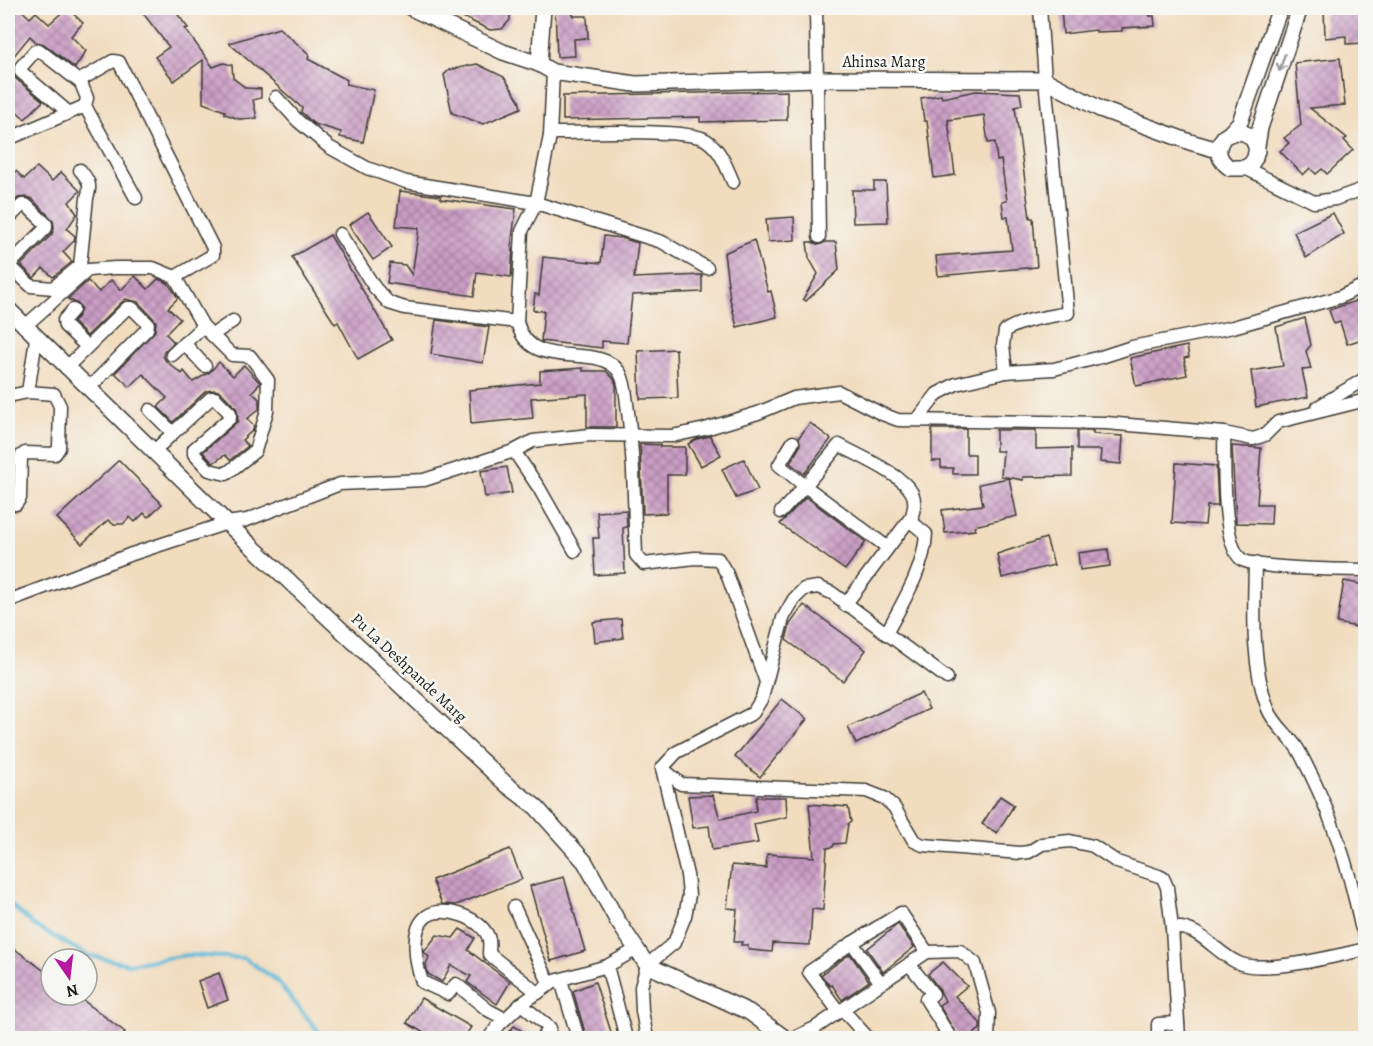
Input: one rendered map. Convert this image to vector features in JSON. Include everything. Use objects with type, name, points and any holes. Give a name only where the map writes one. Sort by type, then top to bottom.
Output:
[{"type":"street","name":"Ahinsa Marg","points":[[411,8],[502,52],[539,64],[553,72],[635,84],[818,79],[1045,80],[1100,109],[1218,150]]},
{"type":"street","points":[[539,64],[543,8]]},
{"type":"street","points":[[816,8],[819,237]]},
{"type":"street","points":[[1006,372],[1003,345],[1005,331],[1024,322],[1068,313],[1040,8]]},
{"type":"street","points":[[1280,8],[1240,122],[1220,143],[1218,150],[1220,158],[1230,168],[1245,168],[1314,202],[1335,199],[1365,188]]},
{"type":"street","points":[[1245,168],[1255,158],[1260,128],[1300,8]]},
{"type":"street","points":[[69,113],[21,72],[21,67],[35,51],[39,50],[81,83],[87,98],[85,106],[136,198]]},
{"type":"street","points":[[81,83],[82,79],[113,61],[119,62],[213,248],[213,255],[175,277]]},
{"type":"street","points":[[553,72],[550,136],[536,202],[522,231],[517,322],[520,333],[535,348],[604,360],[620,372],[624,384],[631,434],[636,555],[644,564],[695,558],[718,559],[727,574],[766,682]]},
{"type":"street","points":[[276,97],[298,121],[329,147],[367,168],[406,182],[536,202],[662,242],[707,268]]},
{"type":"street","points":[[8,139],[85,106]]},
{"type":"street","points":[[550,136],[552,133],[626,132],[677,134],[704,138],[719,151],[733,182]]},
{"type":"street","points":[[1230,133],[1245,133],[1256,143],[1257,151]]},
{"type":"street","points":[[8,219],[22,205],[26,205],[46,224],[46,228],[12,262],[11,267],[32,286],[53,288],[80,266],[87,198],[90,189],[90,182],[80,170]]},
{"type":"street","points":[[340,234],[375,288],[389,303],[405,308],[517,322]]},
{"type":"street","points":[[24,327],[88,270],[153,268],[175,277],[207,330],[232,355],[250,356],[268,380],[267,411],[255,451],[226,474],[209,470],[194,454],[194,449],[230,418],[230,413],[215,398],[211,398],[153,452]]},
{"type":"street","points":[[918,419],[937,394],[956,384],[1006,372],[1054,369],[1132,347],[1233,327],[1340,297],[1365,284]]},
{"type":"street","points":[[66,368],[127,308],[132,308],[148,324],[147,329],[88,389]]},
{"type":"street","name":"Pu La Deshpande Marg","points":[[8,309],[36,339],[227,523],[507,785],[536,807],[585,862],[617,920],[647,965]]},
{"type":"street","points":[[73,310],[64,320],[65,326],[87,347]]},
{"type":"street","points":[[172,355],[184,343],[207,330],[233,321]]},
{"type":"street","points":[[28,392],[36,339]]},
{"type":"street","points":[[184,343],[205,366]]},
{"type":"street","points":[[1306,414],[1365,378]]},
{"type":"street","points":[[8,399],[9,396],[28,392],[54,394],[60,406],[59,448],[55,454],[25,453],[21,456],[20,498],[16,504],[8,503]]},
{"type":"street","points":[[8,601],[129,555],[227,523],[247,520],[340,484],[424,480],[514,451],[533,441],[590,435],[672,436],[705,429],[794,398],[839,392],[898,420],[1107,423],[1224,433],[1253,439],[1265,435],[1278,422],[1365,400]]},
{"type":"street","points":[[150,410],[173,434]]},
{"type":"street","points":[[1224,433],[1228,531],[1233,548],[1240,558],[1255,563],[1313,569],[1365,570]]},
{"type":"street","points":[[793,442],[779,465],[888,547]]},
{"type":"street","points":[[781,512],[840,445],[906,484],[915,504],[909,520],[845,605]]},
{"type":"street","points":[[514,451],[539,488],[575,551]]},
{"type":"street","points":[[886,634],[914,579],[925,543],[926,534],[909,520]]},
{"type":"street","points":[[1255,563],[1254,619],[1259,669],[1268,709],[1281,731],[1299,750],[1326,809],[1344,854],[1365,937]]},
{"type":"street","points":[[662,768],[677,752],[753,713],[762,698],[783,618],[794,599],[804,589],[818,587],[832,593],[845,605],[947,678]]},
{"type":"street","points":[[662,768],[681,784],[866,791],[889,802],[914,842],[923,845],[1004,853],[1029,852],[1042,844],[1070,841],[1093,846],[1117,862],[1163,878],[1167,887],[1172,928],[1179,1038]]},
{"type":"street","points":[[647,1038],[642,1011],[641,987],[647,965],[674,943],[685,916],[689,895],[687,875],[662,768]]},
{"type":"street","points":[[514,907],[555,982],[578,1038]]},
{"type":"street","points":[[505,1019],[488,1010],[456,984],[448,994],[422,982],[416,965],[417,931],[426,916],[439,911],[459,914],[478,922],[489,938],[489,954],[538,993]]},
{"type":"street","points":[[868,1038],[841,1011],[809,972],[901,913],[927,952]]},
{"type":"street","points":[[1172,928],[1188,930],[1204,938],[1225,956],[1242,964],[1258,966],[1295,964],[1365,949]]},
{"type":"street","points":[[852,943],[881,983]]},
{"type":"street","points":[[489,1038],[521,1004],[555,982],[607,966],[637,949]]},
{"type":"street","points":[[794,1038],[841,1011],[927,952],[960,951],[975,963],[989,1013],[988,1038]]},
{"type":"street","points":[[909,964],[933,994],[926,999],[948,1034],[941,1038]]},
{"type":"street","points":[[647,965],[749,1012],[785,1038]]},
{"type":"street","points":[[607,966],[626,1038]]},
{"type":"street","points":[[521,1004],[550,1028],[543,1038]]},
{"type":"street","points":[[1158,1038],[1158,1024],[1178,1023]]},
{"type":"building","points":[[19,8],[30,18],[36,12],[49,24],[67,8],[83,23],[71,36],[86,51],[75,68],[30,36],[8,63],[8,19]]},
{"type":"building","points":[[139,8],[173,8],[188,28],[185,29],[213,67],[224,63],[232,65],[233,78],[246,88],[261,89],[261,98],[253,100],[257,118],[239,119],[203,103],[203,60],[174,81],[155,57],[169,47]]},
{"type":"building","points":[[444,8],[510,8],[510,20],[502,29],[490,30]]},
{"type":"building","points":[[555,8],[573,8],[573,16],[587,16],[588,38],[574,39],[575,56],[557,57]]},
{"type":"building","points":[[1061,8],[1149,8],[1150,16],[1154,16],[1155,26],[1122,28],[1122,31],[1096,32],[1096,30],[1063,34]]},
{"type":"building","points":[[1324,8],[1365,8],[1365,43],[1346,44],[1346,36],[1325,38]]},
{"type":"building","points":[[279,28],[309,54],[308,59],[347,80],[346,84],[374,90],[363,142],[340,137],[341,132],[314,124],[301,112],[302,108],[229,43]]},
{"type":"building","points":[[1340,58],[1345,105],[1310,108],[1347,138],[1344,140],[1353,150],[1327,174],[1322,169],[1316,174],[1310,168],[1303,175],[1280,151],[1289,143],[1284,138],[1301,125],[1295,63]]},
{"type":"building","points":[[8,64],[13,68],[15,78],[43,101],[25,119],[14,109],[8,115]]},
{"type":"building","points":[[477,64],[504,77],[519,100],[521,108],[483,124],[452,113],[444,75],[449,70]]},
{"type":"building","points":[[787,91],[787,120],[700,122],[700,117],[563,120],[563,96]]},
{"type":"building","points":[[976,91],[1020,93],[1022,105],[1015,107],[1030,218],[1033,218],[1037,267],[938,276],[936,256],[1012,250],[1008,217],[1004,217],[1002,202],[1007,201],[1001,160],[997,161],[995,142],[988,143],[984,115],[948,120],[955,175],[934,178],[927,121],[924,121],[921,98],[941,95],[942,98]]},
{"type":"building","points":[[37,167],[52,181],[61,172],[80,191],[69,202],[77,214],[67,229],[75,236],[74,241],[63,252],[72,262],[53,277],[43,268],[34,278],[21,265],[52,234],[53,220],[32,199],[27,197],[18,198],[8,208],[8,180],[16,171],[24,179]]},
{"type":"building","points":[[874,182],[886,182],[888,222],[853,223],[852,190],[874,190]]},
{"type":"building","points":[[400,191],[516,209],[511,247],[513,248],[511,277],[477,272],[474,296],[387,283],[390,263],[405,265],[412,275],[419,228],[396,226]]},
{"type":"building","points":[[368,212],[392,247],[373,260],[349,225]]},
{"type":"building","points":[[1333,213],[1344,234],[1306,258],[1294,232]]},
{"type":"building","points":[[794,217],[795,240],[768,242],[766,219]]},
{"type":"building","points":[[330,235],[392,340],[358,359],[338,322],[335,324],[292,257]]},
{"type":"building","points":[[604,236],[638,243],[634,278],[702,275],[702,292],[632,295],[627,343],[602,341],[602,348],[541,341],[544,311],[533,310],[535,294],[539,295],[543,257],[601,263]]},
{"type":"building","points":[[754,240],[777,317],[737,327],[730,299],[724,253]]},
{"type":"building","points":[[807,242],[819,245],[836,242],[839,270],[806,301],[803,299],[818,274],[809,258]]},
{"type":"building","points":[[135,276],[148,289],[158,279],[168,283],[178,298],[168,308],[180,319],[166,334],[174,342],[164,352],[163,356],[166,361],[182,374],[184,371],[193,382],[210,372],[219,362],[233,376],[244,365],[260,383],[252,392],[259,399],[259,409],[247,419],[254,426],[253,430],[242,440],[248,446],[230,460],[225,455],[213,463],[203,452],[238,421],[237,409],[221,392],[206,391],[173,422],[158,407],[167,398],[143,374],[130,387],[115,373],[155,331],[156,322],[138,302],[126,299],[87,336],[73,322],[81,308],[68,299],[88,281],[99,292],[111,280],[121,290]]},
{"type":"building","points":[[1359,300],[1363,314],[1359,315],[1365,338],[1347,344],[1340,322],[1334,324],[1329,310]]},
{"type":"building","points":[[1305,318],[1311,345],[1306,351],[1311,369],[1302,370],[1308,397],[1256,407],[1251,371],[1283,366],[1276,327]]},
{"type":"building","points":[[436,320],[489,327],[483,363],[431,354]]},
{"type":"building","points":[[1187,346],[1189,357],[1184,358],[1187,375],[1136,386],[1130,358]]},
{"type":"building","points":[[676,349],[678,398],[640,399],[638,351]]},
{"type":"building","points":[[583,368],[583,371],[606,371],[613,378],[616,384],[616,427],[587,427],[587,394],[531,398],[533,418],[471,424],[469,390],[540,383],[540,371]]},
{"type":"building","points":[[810,423],[831,439],[804,474],[790,463],[800,446],[799,437]]},
{"type":"building","points":[[932,429],[966,429],[966,454],[975,454],[975,474],[953,474],[953,468],[941,468],[941,461],[932,461]]},
{"type":"building","points":[[996,430],[1036,430],[1036,449],[1072,448],[1072,476],[1023,477],[1023,480],[1001,476],[1003,451],[996,451]]},
{"type":"building","points":[[1077,431],[1123,436],[1121,464],[1100,462],[1101,450],[1077,450]]},
{"type":"building","points":[[710,436],[721,455],[701,466],[688,444]]},
{"type":"building","points":[[640,444],[685,447],[685,475],[667,475],[667,513],[643,514]]},
{"type":"building","points":[[1232,446],[1261,448],[1257,504],[1272,504],[1271,524],[1236,523]]},
{"type":"building","points":[[744,459],[758,490],[736,498],[722,469]]},
{"type":"building","points":[[119,460],[162,504],[148,517],[144,513],[135,522],[130,517],[123,524],[113,524],[108,520],[82,544],[57,518]]},
{"type":"building","points":[[1176,463],[1216,466],[1218,506],[1207,506],[1205,525],[1172,523]]},
{"type":"building","points":[[507,467],[512,493],[485,497],[481,471]]},
{"type":"building","points":[[1009,478],[1017,516],[974,526],[975,530],[945,533],[942,510],[983,505],[979,484]]},
{"type":"building","points":[[806,497],[866,542],[845,570],[780,524]]},
{"type":"building","points":[[626,510],[627,527],[623,528],[625,573],[595,575],[593,538],[599,538],[597,512]]},
{"type":"building","points":[[1046,538],[1054,565],[1002,578],[997,554]]},
{"type":"building","points":[[1108,549],[1110,566],[1080,570],[1078,553]]},
{"type":"building","points":[[1344,581],[1365,585],[1362,628],[1337,623]]},
{"type":"building","points":[[804,605],[866,650],[843,681],[786,640],[790,624]]},
{"type":"building","points":[[621,619],[623,638],[595,642],[593,622]]},
{"type":"building","points":[[921,693],[929,709],[856,744],[848,727]]},
{"type":"building","points":[[782,699],[807,719],[760,777],[735,757]]},
{"type":"building","points":[[713,795],[720,819],[756,811],[756,797],[786,797],[787,817],[754,824],[758,843],[712,850],[709,826],[693,828],[688,796]]},
{"type":"building","points":[[1000,796],[1014,805],[997,833],[982,824]]},
{"type":"building","points":[[809,804],[848,807],[851,822],[848,824],[845,843],[834,844],[833,847],[827,848],[823,910],[812,909],[810,945],[773,943],[772,952],[751,950],[748,945],[741,945],[742,942],[734,942],[737,909],[727,908],[732,865],[766,868],[767,854],[814,857]]},
{"type":"building","points":[[510,849],[522,879],[456,905],[442,904],[432,880]]},
{"type":"building","points":[[564,877],[585,951],[551,961],[530,886]]},
{"type":"building","points":[[898,924],[914,947],[883,972],[867,949]]},
{"type":"building","points":[[460,929],[475,938],[468,950],[510,982],[497,1004],[467,982],[471,976],[451,965],[442,982],[428,974],[426,964],[429,957],[424,952],[437,935],[453,938]]},
{"type":"building","points":[[8,944],[39,967],[39,1007],[92,1007],[125,1032],[120,1038],[8,1038]]},
{"type":"building","points":[[850,954],[869,981],[842,1000],[832,985],[830,986],[821,975]]},
{"type":"building","points":[[943,962],[967,986],[955,996],[980,1023],[980,1029],[968,1038],[959,1038],[956,1034],[939,1005],[945,1001],[928,974]]},
{"type":"building","points":[[219,973],[228,1000],[207,1008],[198,981]]},
{"type":"building","points":[[595,982],[613,1038],[587,1038],[586,1036],[573,991]]},
{"type":"building","points":[[421,998],[471,1027],[464,1038],[421,1038],[424,1033],[407,1023]]},
{"type":"building","points":[[514,1026],[534,1038],[504,1038]]},
{"type":"waterway","points":[[8,902],[35,926],[87,955],[128,964],[187,955],[244,958],[276,980],[324,1038]]}]
